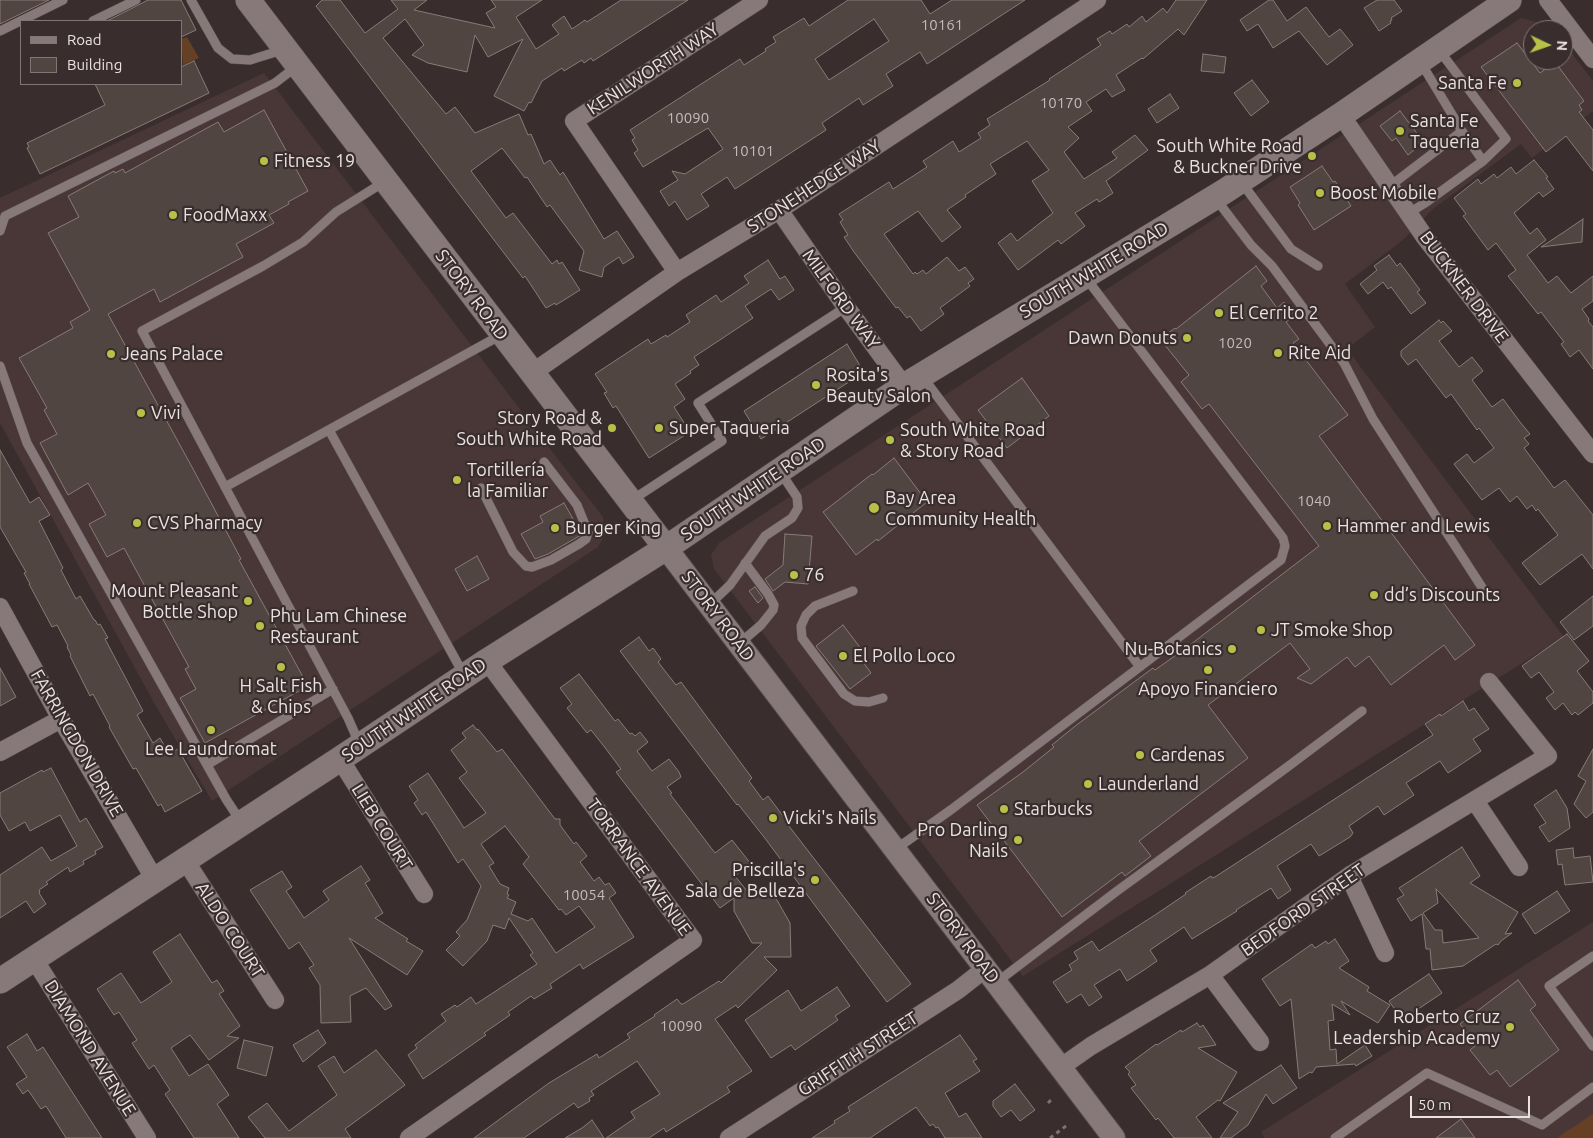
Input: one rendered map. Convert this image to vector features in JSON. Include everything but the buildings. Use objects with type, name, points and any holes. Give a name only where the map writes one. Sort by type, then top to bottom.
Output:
[{"type":"main road","name":"STORY ROAD","points":[[248,0],[666,548]]},
{"type":"main road","name":"SOUTH WHITE ROAD","points":[[0,981],[487,661],[666,548],[913,381],[1214,197],[1341,115],[1503,2]]},
{"type":"street","name":"KENILWORTH WAY","points":[[677,272],[574,121],[759,0]]},
{"type":"street","name":"STONEHEDGE WAY","points":[[532,373],[677,272],[779,210],[1097,0]]},
{"type":"street","points":[[1548,0],[1593,59]]},
{"type":"street","name":"BUCKNER DRIVE","points":[[1341,115],[1424,236],[1593,454]]},
{"type":"street","name":"MILFORD WAY","points":[[779,210],[846,308],[913,381]]},
{"type":"street","name":"STORY ROAD","points":[[666,548],[1114,1138]]},
{"type":"street","name":"FARRINGDON DRIVE","points":[[0,606],[61,718],[155,880]]},
{"type":"street","name":"TORRANCE AVENUE","points":[[409,1138],[693,940],[487,661]]},
{"type":"street","name":"BEDFORD STREET","points":[[1061,1067],[1090,1046],[1210,975],[1348,876],[1548,756],[1489,682]]},
{"type":"street","points":[[0,752],[61,718]]},
{"type":"street","name":"LIEB COURT","points":[[350,752],[424,894]]},
{"type":"street","points":[[1475,801],[1519,867]]},
{"type":"street","name":"ALDO COURT","points":[[185,860],[275,1000]]},
{"type":"street","points":[[1348,876],[1385,953]]},
{"type":"street","name":"DIAMOND AVENUE","points":[[34,959],[147,1138]]},
{"type":"street","name":"GRIFFITH STREET","points":[[729,1138],[958,990],[991,975]]},
{"type":"street","points":[[1210,975],[1260,1042]]},
{"type":"lane","points":[[22,20],[63,0]]},
{"type":"lane","points":[[95,20],[136,0]]},
{"type":"lane","points":[[191,0],[218,48],[232,59],[250,60],[291,57]]},
{"type":"lane","points":[[0,31],[20,21]]},
{"type":"lane","points":[[1429,54],[1462,132],[1483,161]]},
{"type":"lane","points":[[1409,213],[1483,161],[1506,139],[1429,54]]},
{"type":"lane","points":[[0,231],[6,216],[275,83],[291,57]]},
{"type":"lane","points":[[1390,186],[1462,132]]},
{"type":"lane","points":[[1240,180],[1291,249],[1318,266]]},
{"type":"lane","points":[[350,752],[348,718],[142,330],[263,266],[303,242],[336,212],[385,182]]},
{"type":"lane","points":[[1214,197],[1251,245],[1272,266],[1344,363],[1373,418],[1485,592]]},
{"type":"lane","points":[[896,849],[952,809],[1281,560],[1285,546],[1282,538],[1085,276]]},
{"type":"lane","points":[[630,501],[722,442],[698,403],[846,308]]},
{"type":"lane","points":[[225,486],[502,334]]},
{"type":"lane","points":[[0,366],[27,442],[226,799],[242,823]]},
{"type":"lane","points":[[913,381],[1140,667]]},
{"type":"lane","points":[[329,430],[465,676]]},
{"type":"lane","points":[[481,488],[512,552],[526,566],[532,567],[551,560],[586,539],[588,532],[577,504],[544,462]]},
{"type":"lane","points":[[710,604],[730,584],[765,536],[792,518],[798,508],[797,497],[780,470]]},
{"type":"lane","points":[[740,643],[761,625],[773,610],[774,605],[745,563]]},
{"type":"lane","points":[[853,591],[815,606],[806,615],[802,626],[802,638],[844,694],[855,701],[869,702],[883,698]]},
{"type":"lane","points":[[207,765],[333,689]]},
{"type":"lane","points":[[991,975],[1117,890],[1286,768],[1362,710]]},
{"type":"lane","points":[[1593,956],[1549,986],[1593,1046]]},
{"type":"lane","points":[[1335,1138],[1426,1073],[1542,1125],[1593,1087]]},
{"type":"path","points":[[1048,1103],[1053,1098]]},
{"type":"path","points":[[1050,1138],[1066,1126]]},
{"type":"shaded area","points":[[1521,18],[1528,20],[1523,20],[1523,70],[1573,70],[1573,55],[1593,81],[1593,111],[1532,158],[1521,144],[1433,209],[1403,240],[1345,284],[1375,327],[1347,349],[1564,637],[1023,976],[714,569],[711,555],[719,543]]},
{"type":"shaded area","points":[[187,37],[199,58],[183,65],[182,52],[182,39]]},
{"type":"shaded area","points":[[264,73],[603,517],[605,535],[598,547],[212,801],[157,708],[0,423],[0,198]]},
{"type":"shaded area","name":"Roberto Cruz Leadership Academy","points":[[1593,922],[1593,1138],[1265,1138],[1261,1132]]},
{"type":"shaded area","points":[[1593,1114],[1593,1138],[1558,1138],[1560,1136]]},
{"type":"place","name":"Santa Fe","points":[[1517,83]]},
{"type":"place","name":"Santa Fe Taqueria","points":[[1400,131]]},
{"type":"place","name":"South White Road & Buckner Drive","points":[[1312,156]]},
{"type":"place","name":"Fitness 19","points":[[264,161]]},
{"type":"place","name":"Boost Mobile","points":[[1320,193]]},
{"type":"place","name":"FoodMaxx","points":[[173,215]]},
{"type":"place","name":"El Cerrito 2","points":[[1219,313]]},
{"type":"place","name":"Dawn Donuts","points":[[1187,338]]},
{"type":"place","name":"Rite Aid","points":[[1278,353]]},
{"type":"place","name":"Jeans Palace","points":[[111,354]]},
{"type":"place","name":"Rosita's Beauty Salon","points":[[816,385]]},
{"type":"place","name":"Vivi","points":[[141,413]]},
{"type":"place","name":"Story Road & South White Road","points":[[612,428]]},
{"type":"place","name":"Super Taqueria","points":[[659,428]]},
{"type":"place","name":"South White Road & Story Road","points":[[890,440]]},
{"type":"place","name":"Tortillería la Familiar","points":[[457,480]]},
{"type":"place","name":"Bay Area Community Health","points":[[874,508]]},
{"type":"place","name":"CVS Pharmacy","points":[[137,523]]},
{"type":"place","name":"Hammer and Lewis","points":[[1327,526]]},
{"type":"place","name":"Burger King","points":[[555,528]]},
{"type":"place","name":"76","points":[[794,575]]},
{"type":"place","name":"dd’s Discounts","points":[[1374,595]]},
{"type":"place","name":"Mount Pleasant Bottle Shop","points":[[248,601]]},
{"type":"place","name":"Phu Lam Chinese Restaurant","points":[[260,626]]},
{"type":"place","name":"JT Smoke Shop","points":[[1261,630]]},
{"type":"place","name":"Nu-Botanics","points":[[1232,649]]},
{"type":"place","name":"El Pollo Loco","points":[[843,656]]},
{"type":"place","name":"H Salt Fish & Chips","points":[[281,667]]},
{"type":"place","name":"Apoyo Financiero","points":[[1208,670]]},
{"type":"place","name":"Lee Laundromat","points":[[211,730]]},
{"type":"place","name":"Cardenas","points":[[1140,755]]},
{"type":"place","name":"Launderland","points":[[1088,784]]},
{"type":"place","name":"Starbucks","points":[[1004,809]]},
{"type":"place","name":"Vicki's Nails","points":[[773,818]]},
{"type":"place","name":"Pro Darling Nails","points":[[1018,840]]},
{"type":"place","name":"Priscilla's Sala de Belleza","points":[[815,880]]},
{"type":"place","name":"Roberto Cruz Leadership Academy","points":[[1510,1027]]}]
